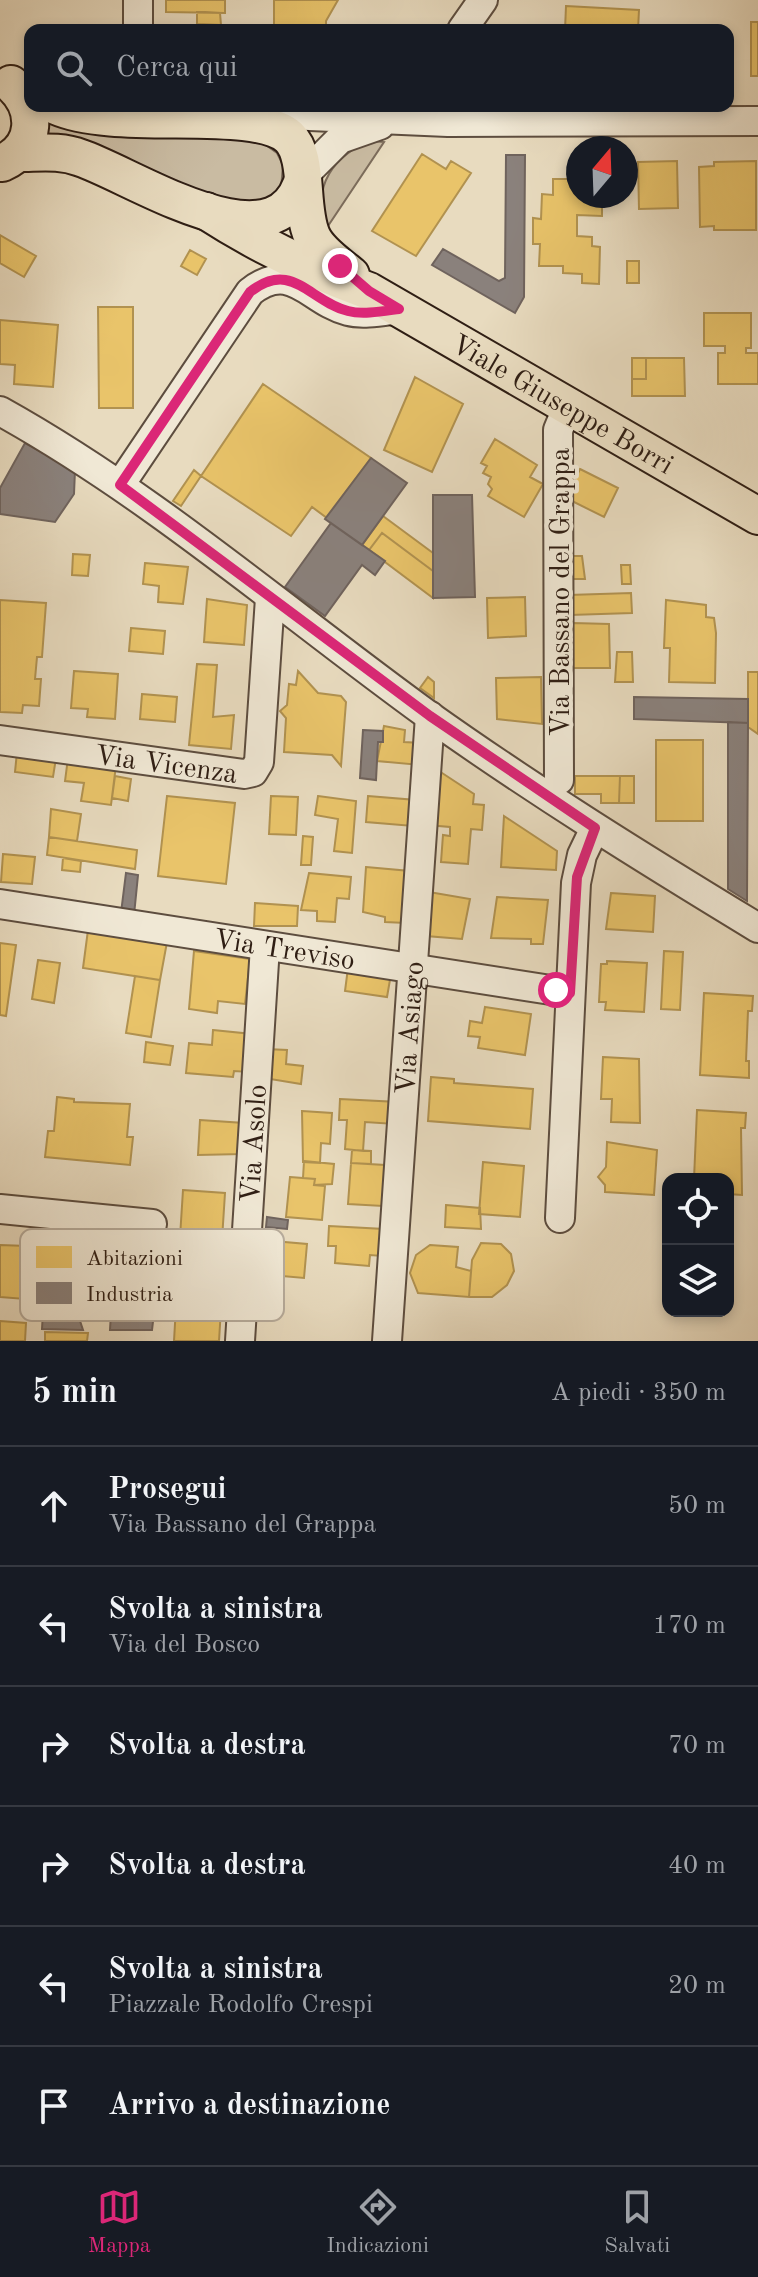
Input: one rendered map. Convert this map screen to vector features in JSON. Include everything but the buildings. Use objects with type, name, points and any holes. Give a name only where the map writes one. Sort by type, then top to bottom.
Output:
[{"type":"main road","points":[[9,158],[28,137],[30,112]]},
{"type":"main road","points":[[75,112],[97,119],[137,114],[254,122],[273,127],[292,140],[299,152],[315,241],[369,291]]},
{"type":"main road","points":[[9,158],[62,153],[82,158],[206,211],[245,221],[264,220],[289,206],[302,180]]},
{"type":"main road","points":[[206,211],[241,233],[321,273],[369,291]]},
{"type":"main road","name":"Viale Giuseppe Borri","points":[[369,291],[758,516]]},
{"type":"street","points":[[138,0],[138,24]]},
{"type":"street","points":[[466,24],[483,0]]},
{"type":"street","points":[[254,122],[287,115],[404,113],[758,121]]},
{"type":"street","points":[[302,180],[340,139],[404,113]]},
{"type":"street","points":[[241,233],[253,260],[250,292]]},
{"type":"street","points":[[120,485],[250,292],[268,280],[282,278],[346,311],[399,309]]},
{"type":"street","name":"Via Bassano del Grappa","points":[[559,780],[558,430],[568,406]]},
{"type":"street","points":[[0,411],[74,453],[120,485],[430,716],[595,828],[758,928]]},
{"type":"street","name":"Via Vicenza","points":[[0,740],[244,774],[253,772],[259,762],[270,598]]},
{"type":"street","name":"Via Asiago","points":[[387,1341],[430,716]]},
{"type":"street","points":[[560,1218],[577,877],[595,828]]},
{"type":"street","name":"Via Treviso","points":[[0,904],[570,993]]},
{"type":"street","name":"Via Asolo","points":[[247,1229],[265,946]]},
{"type":"street","points":[[0,1209],[152,1224]]},
{"type":"street","name":"Via Asolo","points":[[240,1341],[241,1321]]},
{"type":"shaded area","points":[[49,118],[94,134],[252,135],[277,153],[283,165],[281,189],[251,209],[46,139]]},
{"type":"shaded area","points":[[372,141],[384,142],[328,226],[322,198],[329,173],[347,154]]},
{"type":"route","points":[[340,266],[369,291],[399,309],[351,312],[286,279],[268,280],[258,285],[250,292],[120,485],[430,716],[595,828],[577,877],[570,993],[556,990]]}]
